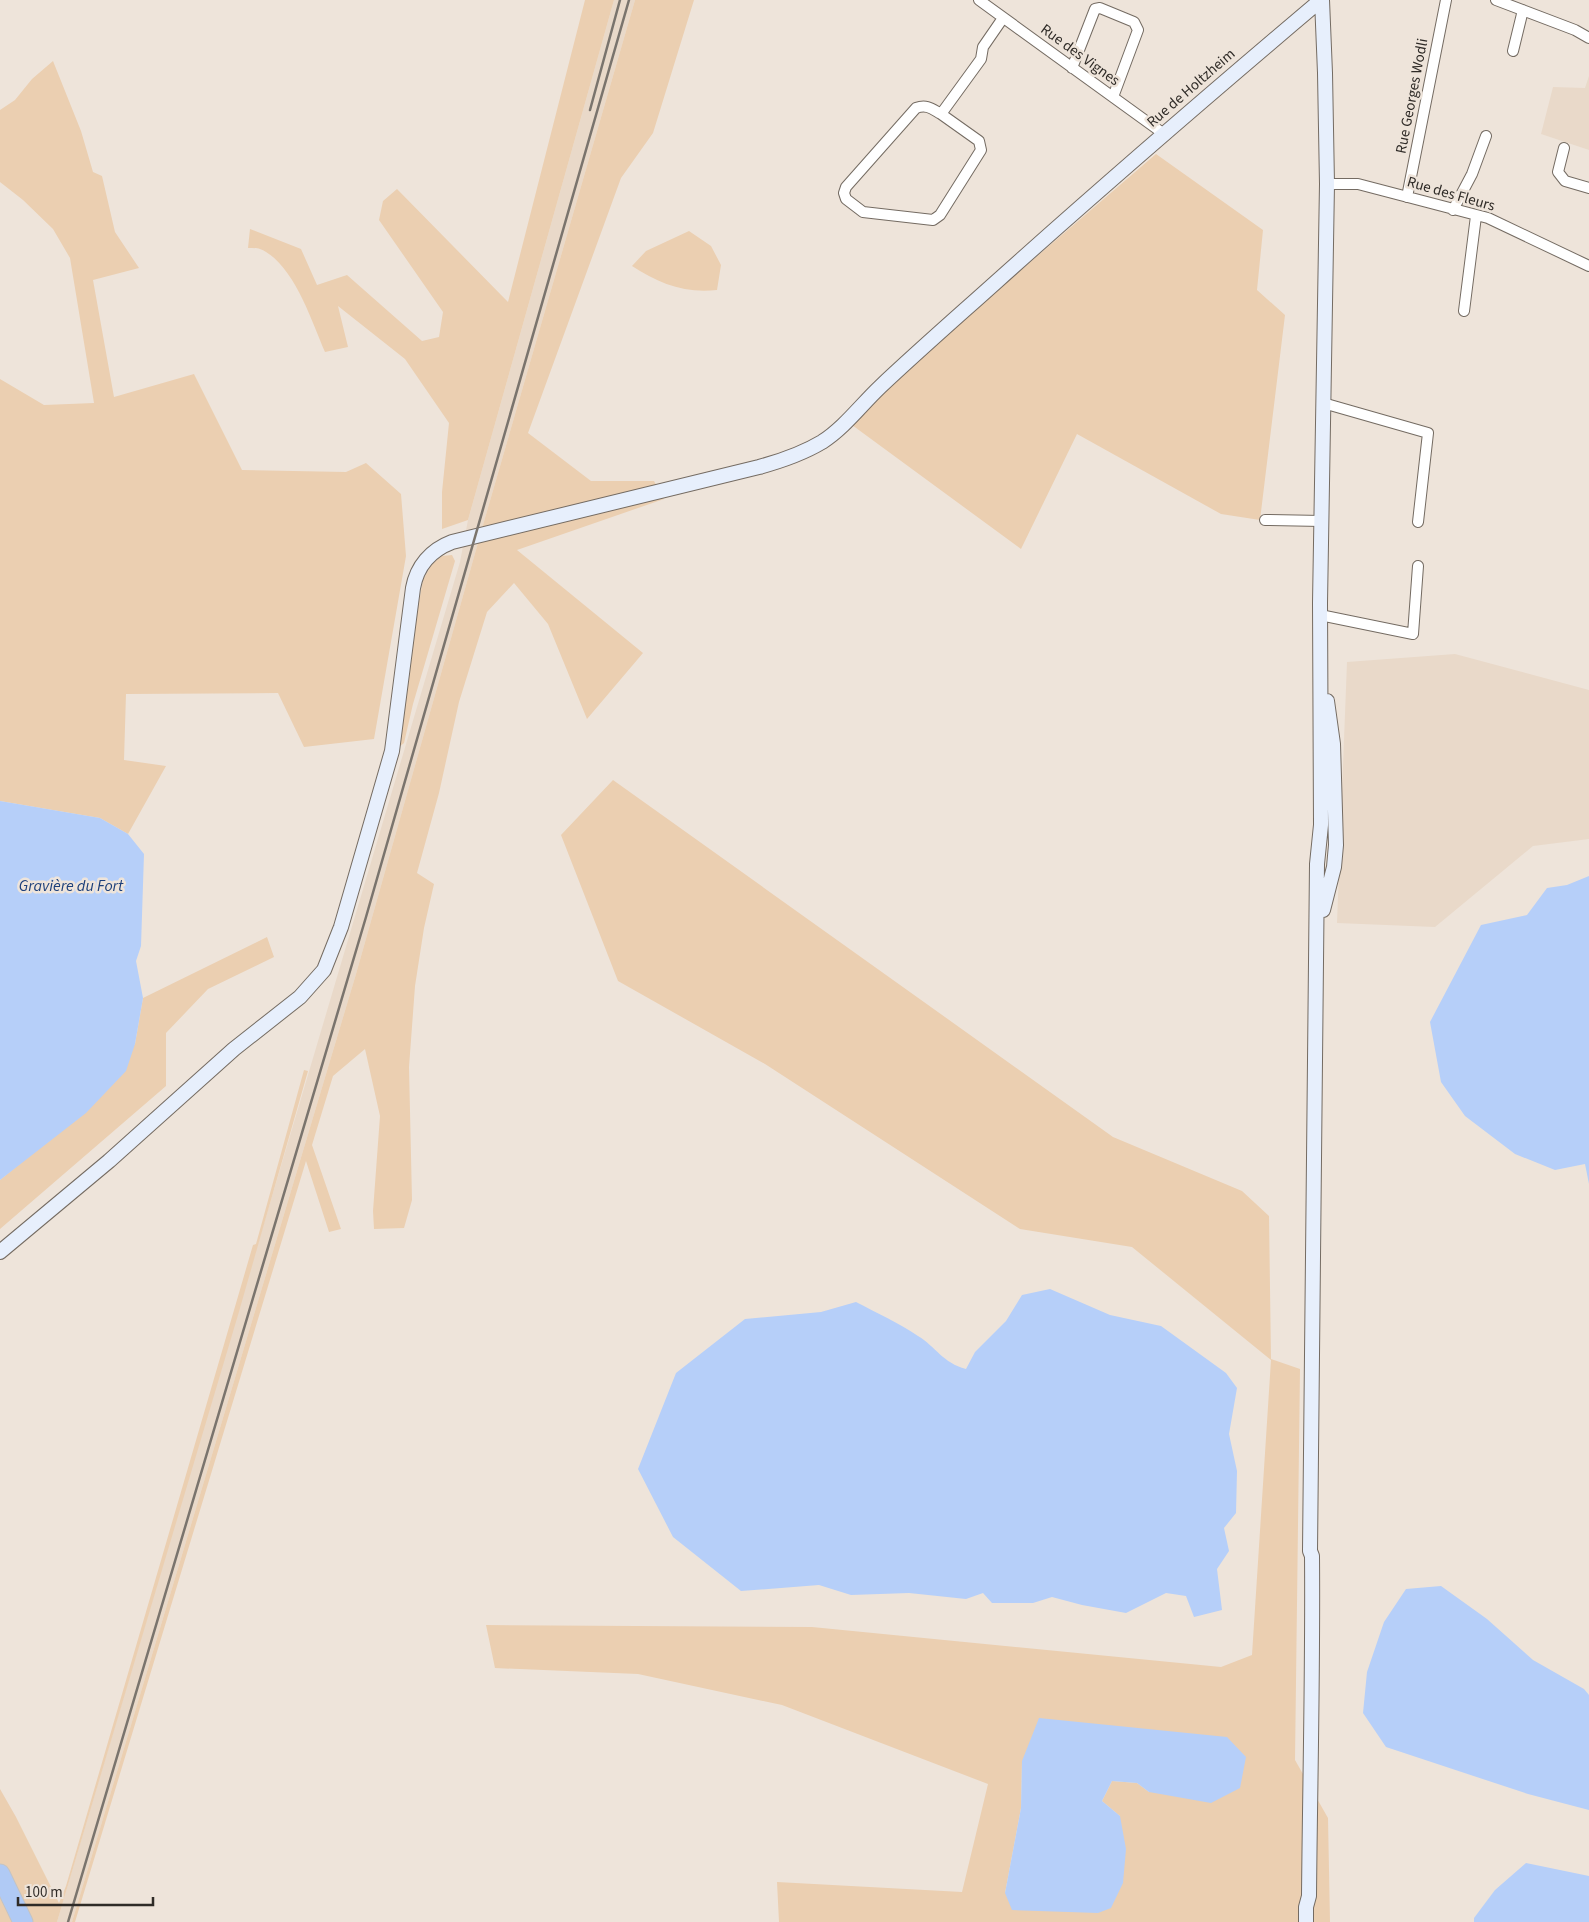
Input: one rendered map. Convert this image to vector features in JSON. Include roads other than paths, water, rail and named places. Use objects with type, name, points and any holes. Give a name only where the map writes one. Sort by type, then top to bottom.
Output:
[{"type":"highway","points":[[0,1874],[23,1922]]},
{"type":"highway","points":[[0,1885],[18,1922]]},
{"type":"main road","name":"Rue de Holtzheim","points":[[0,1252],[109,1161],[234,1049],[309,990],[329,961],[341,927],[392,751],[414,581],[422,563],[440,548],[462,540],[759,467],[793,457],[812,448],[831,436],[919,351],[1085,203],[1322,0]]},
{"type":"main road","points":[[1317,938],[1334,867],[1335,817],[1328,791],[1325,686],[1320,666],[1327,184],[1326,73],[1322,0]]},
{"type":"main road","points":[[1306,1922],[1301,1818],[1304,1618],[1308,1557],[1310,1552],[1317,864],[1321,817],[1328,791]]},
{"type":"main road","points":[[1321,817],[1335,817]]},
{"type":"street","name":"Rue des Vignes","points":[[979,0],[1164,134]]},
{"type":"street","name":"Rue Georges Wodli","points":[[1407,197],[1446,0]]},
{"type":"street","points":[[1496,0],[1575,30],[1589,38]]},
{"type":"street","points":[[1072,68],[1095,10],[1100,8],[1134,22],[1138,30],[1113,98]]},
{"type":"street","points":[[1513,51],[1522,10]]},
{"type":"street","points":[[941,114],[981,59],[983,46],[1003,18]]},
{"type":"street","points":[[922,105],[928,106],[941,114],[979,141],[981,150],[940,215],[933,220],[863,212],[846,199],[844,193],[846,187],[916,108],[922,105]]},
{"type":"street","points":[[1453,210],[1472,174],[1486,136]]},
{"type":"street","points":[[1564,148],[1558,172],[1565,181],[1589,188]]},
{"type":"street","name":"Rue des Fleurs","points":[[1327,184],[1358,184],[1488,218],[1589,266]]},
{"type":"street","points":[[1464,311],[1476,216]]},
{"type":"street","points":[[1323,403],[1428,433],[1418,522]]},
{"type":"street","points":[[1265,520],[1322,522]]},
{"type":"street","points":[[1320,617],[1325,616],[1413,634],[1418,566]]},
{"type":"water","name":"Gravière du Fort","points":[[0,801],[100,818],[128,834],[144,854],[141,946],[136,961],[143,998],[135,1044],[126,1071],[86,1113],[0,1180]]},
{"type":"water","points":[[1589,876],[1589,1184],[1585,1164],[1555,1170],[1515,1154],[1465,1116],[1441,1082],[1430,1022],[1481,925],[1527,915],[1547,888],[1567,885]]},
{"type":"water","points":[[1050,1289],[1110,1315],[1161,1326],[1226,1373],[1237,1388],[1229,1434],[1237,1471],[1236,1513],[1224,1528],[1229,1551],[1217,1569],[1222,1610],[1194,1617],[1186,1596],[1166,1593],[1126,1613],[1052,1597],[1033,1603],[992,1603],[983,1593],[966,1599],[909,1593],[851,1595],[819,1585],[741,1591],[673,1537],[638,1469],[676,1373],[745,1319],[821,1312],[856,1302],[911,1331],[945,1359],[966,1369],[975,1352],[1006,1321],[1022,1295]]},
{"type":"water","points":[[1441,1586],[1487,1619],[1533,1660],[1584,1689],[1589,1695],[1589,1810],[1528,1794],[1386,1747],[1363,1713],[1367,1672],[1384,1622],[1406,1589]]},
{"type":"water","points":[[1039,1718],[1227,1737],[1246,1757],[1240,1788],[1211,1803],[1149,1792],[1137,1783],[1112,1781],[1102,1801],[1120,1816],[1126,1849],[1123,1883],[1111,1908],[1098,1913],[1012,1910],[1005,1893],[1021,1808],[1022,1761]]},
{"type":"water","points":[[1526,1863],[1589,1876],[1589,1922],[1474,1922],[1474,1918],[1495,1890]]},
{"type":"railway","points":[[590,110],[620,0]]},
{"type":"railway","points":[[68,1922],[366,917],[629,0]]}]
